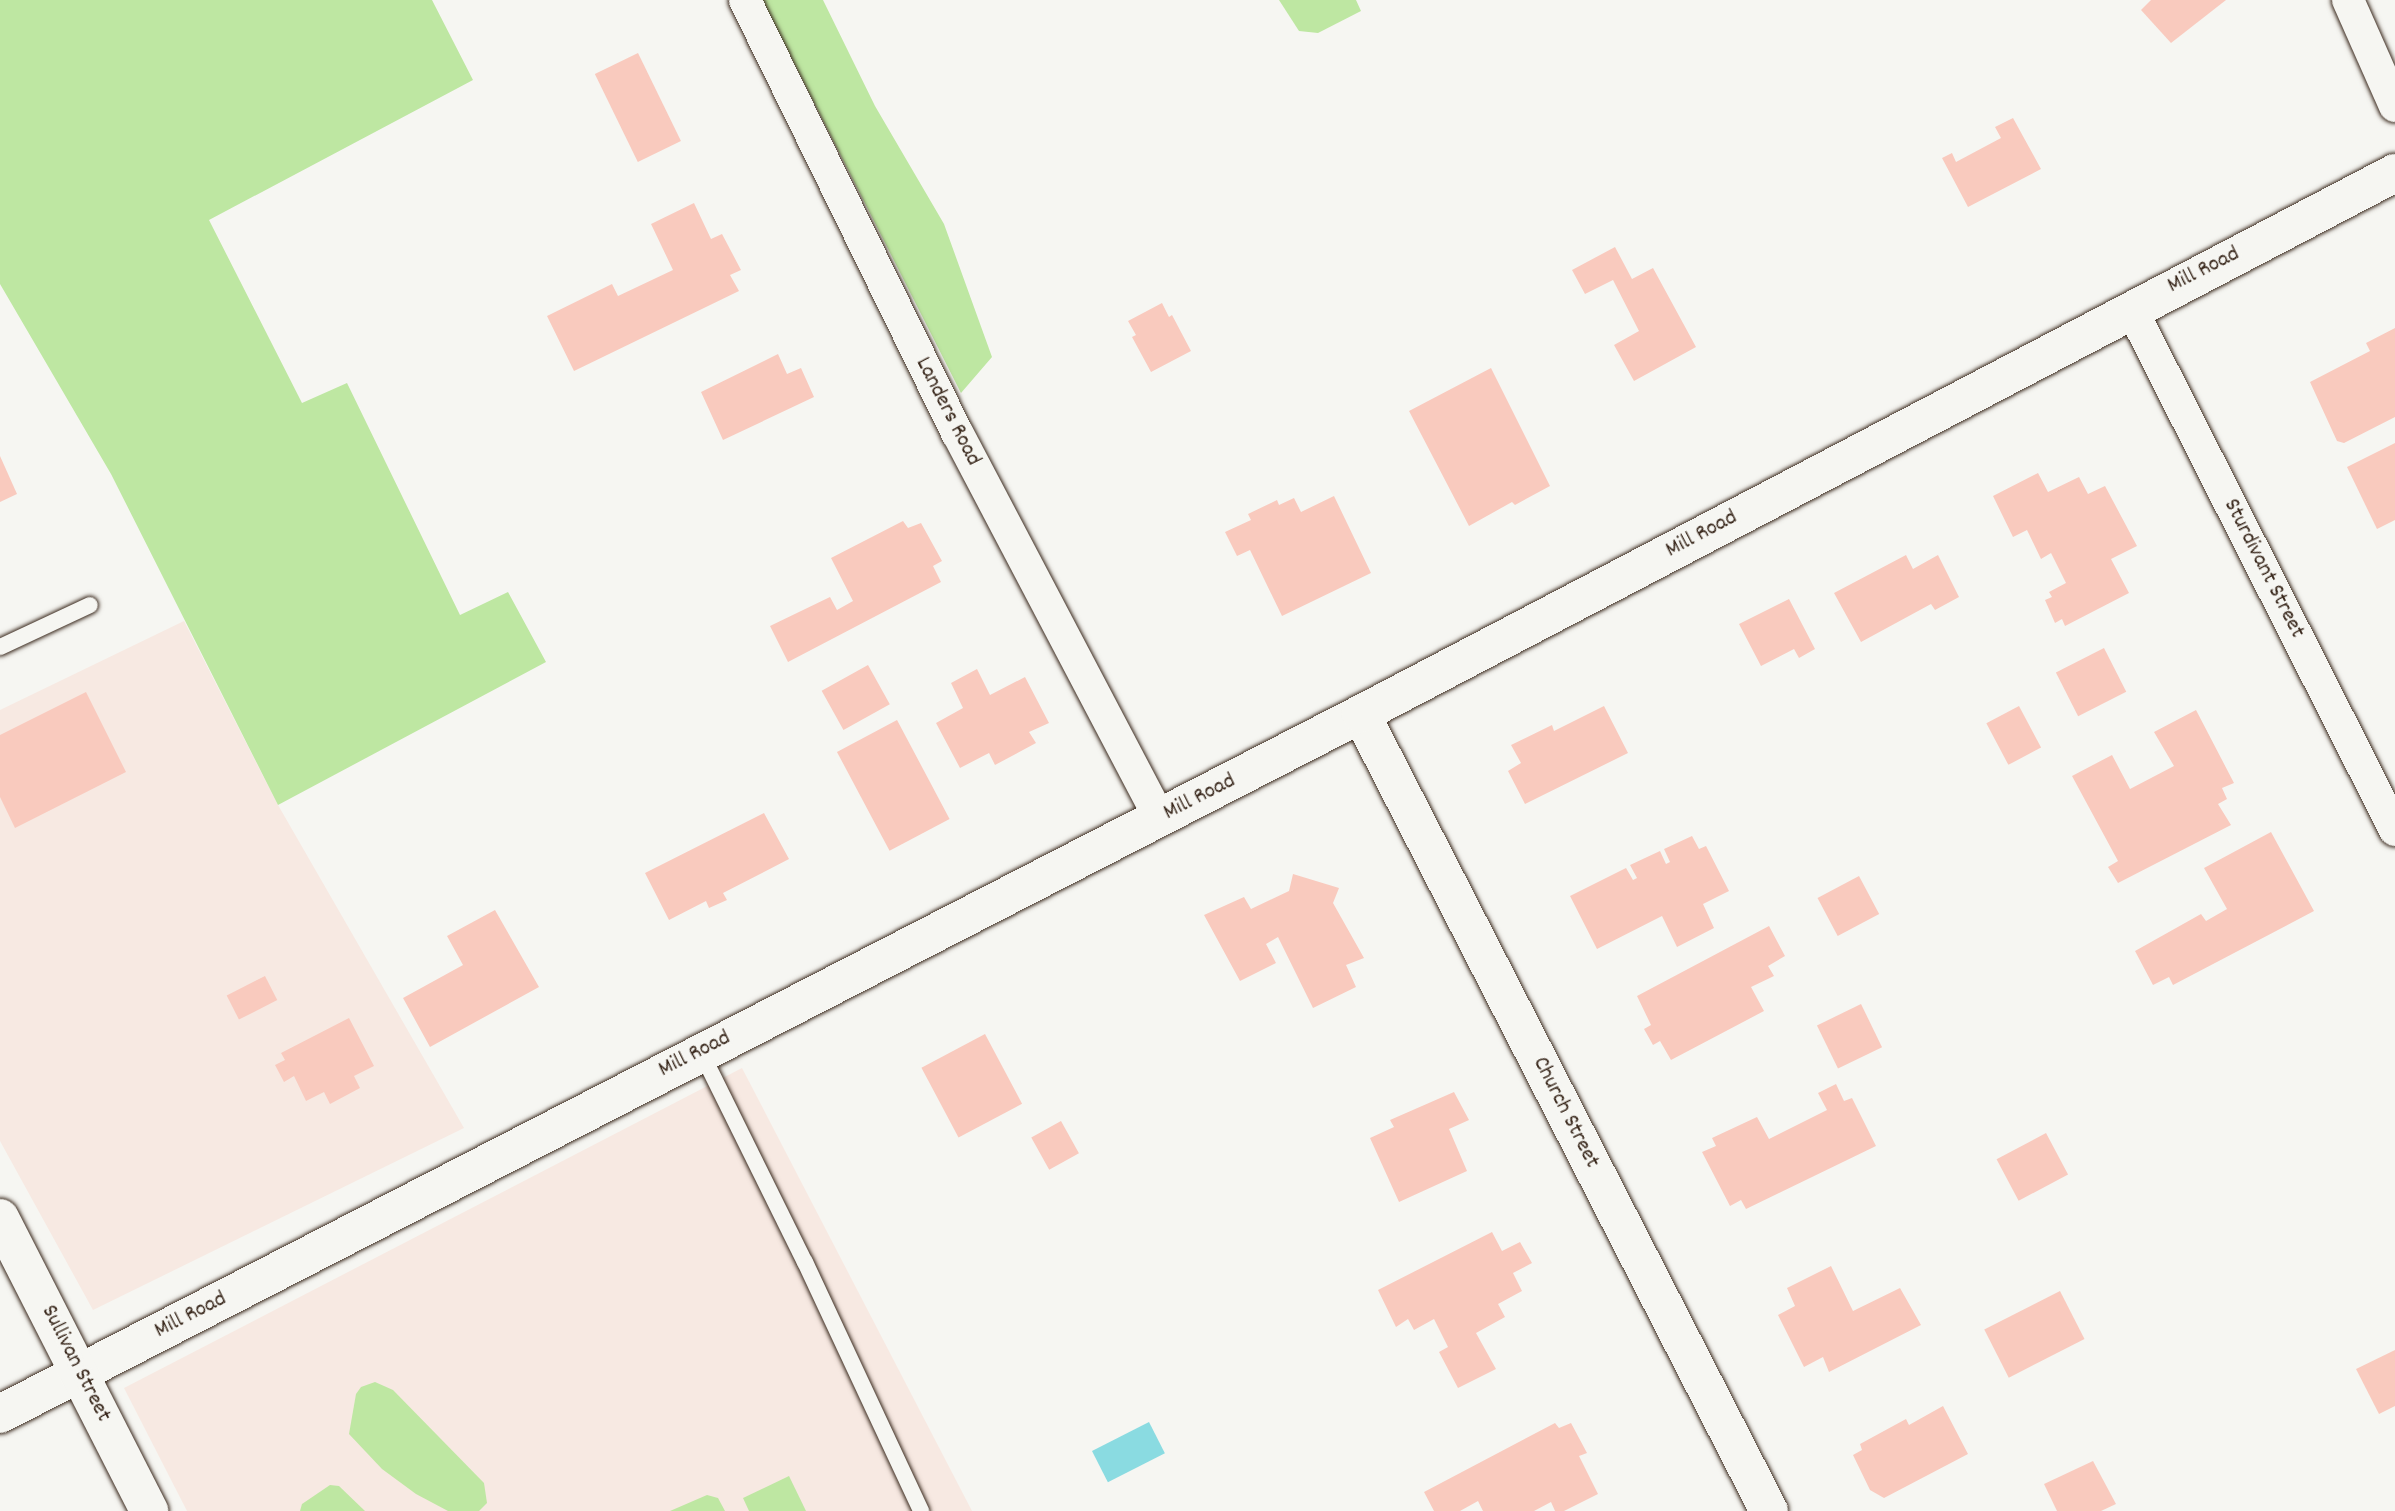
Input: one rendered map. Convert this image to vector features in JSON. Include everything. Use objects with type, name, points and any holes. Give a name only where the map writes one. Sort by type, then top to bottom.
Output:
[{"type":"street","name":"Landers Road","points":[[745,0],[958,434],[1160,818]]},
{"type":"street","points":[[2348,0],[2395,106]]},
{"type":"street","name":"Mill Road","points":[[0,1414],[1361,714],[2131,308],[2395,173]]},
{"type":"street","name":"Sturdivant Street","points":[[2131,308],[2395,830]]},
{"type":"street","name":"Church Street","points":[[1361,714],[1769,1511]]},
{"type":"street","name":"Sullivan Street","points":[[0,1218],[149,1511]]},
{"type":"lane","points":[[0,647],[90,604]]},
{"type":"lane","points":[[701,1052],[805,1262],[921,1511]]},
{"type":"shaded area","points":[[184,621],[278,805],[464,1128],[93,1310],[0,1141],[0,710]]},
{"type":"shaded area","points":[[742,1068],[972,1511],[187,1511],[124,1388]]},
{"type":"green space","points":[[0,0],[432,0],[473,80],[209,220],[302,403],[347,383],[460,615],[508,592],[546,662],[278,805],[111,474],[0,284]]},
{"type":"green space","points":[[762,0],[823,0],[875,106],[944,224],[992,357],[961,393]]},
{"type":"green space","points":[[1279,0],[1356,0],[1361,11],[1318,33],[1299,31]]},
{"type":"green space","points":[[375,1382],[393,1390],[484,1483],[487,1503],[479,1511],[448,1511],[416,1494],[382,1469],[349,1434],[356,1394],[361,1387]]},
{"type":"green space","points":[[789,1476],[806,1511],[749,1511],[743,1498]]},
{"type":"green space","points":[[330,1485],[339,1486],[365,1511],[300,1511],[302,1504]]},
{"type":"green space","points":[[707,1495],[718,1498],[725,1511],[670,1511]]},
{"type":"water","points":[[1149,1422],[1165,1453],[1108,1482],[1092,1451]]},
{"type":"building","points":[[2151,0],[2226,0],[2171,43],[2141,10]]},
{"type":"building","points":[[638,53],[681,141],[638,162],[595,74]]},
{"type":"building","points":[[2013,118],[2041,169],[1968,207],[1942,158],[1952,153],[1956,162],[2001,138],[1995,127]]},
{"type":"building","points":[[694,203],[711,239],[722,234],[741,270],[730,275],[739,291],[574,371],[547,316],[612,284],[618,296],[673,270],[651,224]]},
{"type":"building","points":[[1615,247],[1632,279],[1653,268],[1696,347],[1634,381],[1614,345],[1639,331],[1613,280],[1585,294],[1572,270]]},
{"type":"building","points":[[1162,303],[1169,317],[1172,315],[1191,351],[1151,372],[1132,337],[1136,335],[1128,321]]},
{"type":"building","points":[[2395,328],[2395,417],[2344,443],[2337,441],[2310,382],[2370,351],[2366,343]]},
{"type":"building","points":[[778,354],[787,374],[801,368],[814,397],[723,440],[701,392]]},
{"type":"building","points":[[1491,368],[1550,486],[1515,505],[1512,502],[1469,526],[1409,411]]},
{"type":"building","points":[[2395,443],[2395,520],[2377,529],[2347,467]]},
{"type":"building","points":[[0,456],[17,494],[0,502]]},
{"type":"building","points":[[2038,473],[2048,492],[2079,477],[2088,494],[2105,486],[2137,546],[2111,559],[2129,593],[2065,626],[2062,619],[2055,623],[2045,600],[2052,597],[2049,592],[2066,583],[2051,553],[2041,559],[2027,530],[2013,537],[1993,496]]},
{"type":"building","points":[[1334,496],[1371,573],[1282,616],[1250,550],[1237,556],[1225,532],[1251,520],[1248,514],[1277,500],[1279,505],[1294,498],[1301,512]]},
{"type":"building","points":[[903,521],[908,528],[921,523],[942,561],[933,566],[941,582],[788,662],[770,626],[830,597],[837,610],[853,601],[831,558]]},
{"type":"building","points":[[1906,555],[1913,569],[1938,555],[1959,597],[1935,610],[1931,604],[1861,642],[1834,593]]},
{"type":"building","points":[[1789,599],[1815,649],[1799,658],[1794,649],[1761,666],[1739,624]]},
{"type":"building","points":[[2104,648],[2126,692],[2078,716],[2056,673]]},
{"type":"building","points":[[868,665],[890,704],[843,730],[822,691]]},
{"type":"building","points":[[977,669],[990,695],[1025,677],[1049,723],[1029,732],[1036,743],[995,765],[989,753],[960,768],[936,723],[963,708],[951,683]]},
{"type":"building","points":[[86,692],[126,772],[15,828],[0,797],[0,735]]},
{"type":"building","points":[[1604,706],[1628,753],[1525,804],[1508,771],[1521,763],[1511,745],[1552,725],[1554,731]]},
{"type":"building","points":[[2019,706],[2041,747],[2008,765],[1986,723]]},
{"type":"building","points":[[2196,710],[2234,783],[2222,788],[2227,799],[2218,804],[2231,825],[2118,883],[2108,867],[2118,861],[2072,776],[2112,755],[2130,789],[2174,766],[2154,732]]},
{"type":"building","points":[[897,720],[950,819],[890,851],[837,752]]},
{"type":"building","points":[[764,813],[789,859],[723,893],[727,900],[709,908],[706,901],[669,920],[645,873]]},
{"type":"building","points":[[2271,832],[2314,911],[2173,985],[2169,977],[2153,985],[2135,951],[2201,914],[2206,921],[2227,909],[2204,868]]},
{"type":"building","points":[[1692,836],[1699,849],[1706,846],[1729,891],[1703,904],[1714,928],[1677,947],[1662,916],[1597,949],[1570,896],[1626,868],[1633,880],[1637,878],[1630,865],[1660,851],[1666,864],[1670,862],[1664,849]]},
{"type":"building","points":[[1293,874],[1339,888],[1333,903],[1364,958],[1346,965],[1356,987],[1313,1008],[1278,937],[1266,944],[1276,963],[1240,981],[1204,915],[1244,897],[1251,909],[1289,891]]},
{"type":"building","points":[[1859,876],[1879,914],[1838,936],[1818,898]]},
{"type":"building","points":[[495,910],[539,987],[430,1047],[403,998],[463,965],[447,936]]},
{"type":"building","points":[[1769,926],[1785,956],[1768,966],[1774,976],[1751,987],[1764,1011],[1671,1060],[1660,1041],[1653,1045],[1644,1029],[1651,1025],[1637,996]]},
{"type":"building","points":[[265,976],[277,1000],[239,1020],[227,996]]},
{"type":"building","points":[[1861,1004],[1882,1047],[1838,1069],[1817,1025]]},
{"type":"building","points":[[349,1018],[374,1066],[354,1076],[360,1088],[330,1104],[324,1092],[306,1101],[294,1076],[284,1082],[275,1065],[285,1060],[281,1053]]},
{"type":"building","points":[[985,1034],[1022,1104],[959,1138],[921,1068]]},
{"type":"building","points":[[1836,1084],[1844,1101],[1852,1098],[1876,1146],[1746,1209],[1741,1200],[1730,1206],[1702,1152],[1716,1146],[1712,1138],[1757,1117],[1769,1139],[1827,1110],[1818,1093]]},
{"type":"building","points":[[1454,1092],[1469,1120],[1449,1129],[1467,1171],[1399,1202],[1370,1138],[1394,1127],[1390,1120]]},
{"type":"building","points":[[1061,1121],[1079,1153],[1049,1170],[1031,1137]]},
{"type":"building","points":[[2046,1133],[2068,1174],[2019,1201],[1997,1159]]},
{"type":"building","points":[[1492,1232],[1502,1251],[1520,1242],[1532,1263],[1513,1273],[1522,1291],[1498,1304],[1505,1317],[1476,1333],[1496,1369],[1458,1388],[1439,1352],[1448,1347],[1434,1319],[1414,1330],[1408,1319],[1396,1327],[1378,1290]]},
{"type":"building","points":[[1831,1266],[1853,1311],[1900,1288],[1921,1325],[1829,1372],[1823,1357],[1804,1367],[1778,1315],[1795,1306],[1787,1288]]},
{"type":"building","points":[[2060,1291],[2085,1339],[2009,1378],[1984,1330]]},
{"type":"building","points":[[2395,1350],[2395,1406],[2379,1414],[2356,1369]]},
{"type":"building","points":[[1943,1406],[1968,1454],[1884,1498],[1870,1490],[1853,1455],[1862,1450],[1860,1444],[1906,1419],[1909,1425]]},
{"type":"building","points":[[1555,1423],[1559,1428],[1571,1423],[1587,1453],[1579,1456],[1598,1494],[1564,1511],[1555,1511],[1551,1502],[1534,1511],[1483,1511],[1478,1501],[1460,1511],[1434,1511],[1424,1492]]},
{"type":"building","points":[[2093,1461],[2116,1504],[2101,1511],[2057,1511],[2044,1484]]}]
